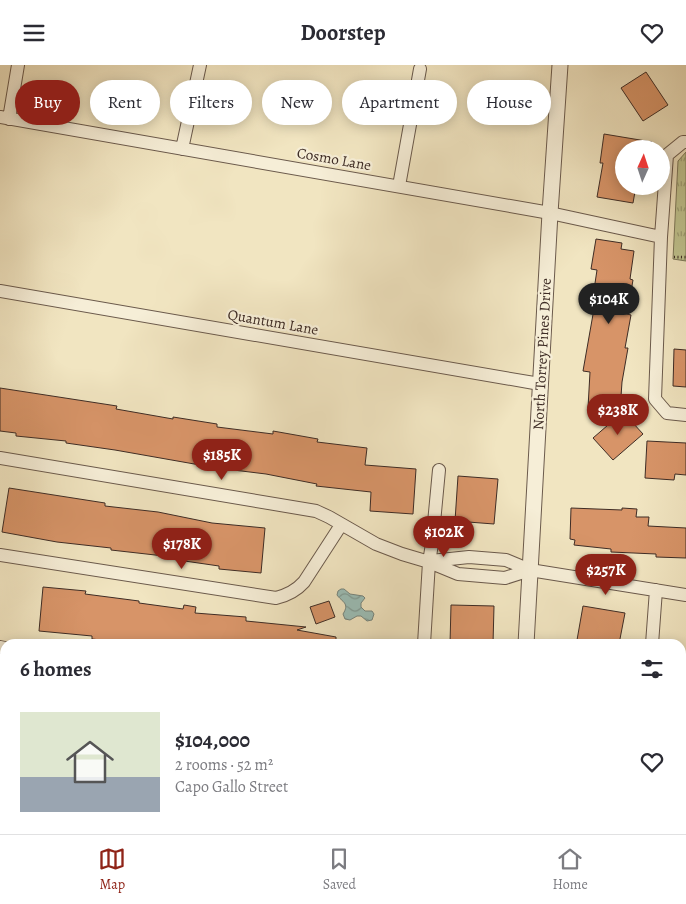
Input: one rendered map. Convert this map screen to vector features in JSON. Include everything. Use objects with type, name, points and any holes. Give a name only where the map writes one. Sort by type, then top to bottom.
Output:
[{"type":"street","points":[[5,118],[18,65]]},
{"type":"street","points":[[182,149],[200,65]]},
{"type":"street","name":"North Torrey Pines Drive","points":[[526,639],[560,65]]},
{"type":"street","points":[[398,186],[420,69]]},
{"type":"street","name":"Cosmo Lane","points":[[5,118],[550,213],[661,237]]},
{"type":"street","points":[[684,142],[668,155],[661,237],[655,399],[666,413],[686,415]]},
{"type":"street","name":"Quantum Lane","points":[[0,291],[540,384]]},
{"type":"street","points":[[0,458],[301,508],[322,514],[376,544],[458,574],[505,577],[530,570]]},
{"type":"street","points":[[424,639],[429,562],[439,470]]},
{"type":"street","points":[[0,555],[276,598],[287,595],[304,582],[341,525]]},
{"type":"street","points":[[429,562],[469,557],[506,560],[530,570],[686,595]]},
{"type":"street","points":[[652,639],[656,590]]},
{"type":"green space","points":[[686,152],[686,261],[673,259],[678,161]]},
{"type":"water","points":[[341,589],[350,594],[365,598],[361,603],[361,607],[365,611],[372,611],[374,614],[372,620],[367,621],[361,616],[350,620],[345,619],[343,614],[346,607],[337,595]]},
{"type":"building","points":[[646,72],[668,105],[643,121],[621,88]]},
{"type":"building","points":[[604,134],[640,140],[615,140],[615,195],[634,195],[633,203],[597,197],[603,163],[600,163]]},
{"type":"building","points":[[596,239],[622,243],[621,249],[634,251],[630,279],[633,280],[627,314],[631,315],[625,348],[628,348],[622,382],[620,411],[588,408],[590,372],[583,371],[595,303],[592,303],[597,270],[591,269]]},
{"type":"building","points":[[674,349],[686,350],[686,387],[673,386]]},
{"type":"building","points":[[0,388],[117,406],[116,409],[173,419],[173,417],[217,424],[217,427],[273,434],[273,431],[318,439],[317,442],[367,448],[365,465],[416,469],[413,514],[370,511],[371,492],[316,486],[317,484],[266,474],[217,468],[66,443],[66,441],[16,436],[16,433],[0,431]]},
{"type":"building","points":[[623,412],[643,434],[613,460],[593,438]]},
{"type":"building","points":[[647,441],[686,443],[686,475],[675,474],[674,480],[645,478]]},
{"type":"building","points":[[458,476],[498,479],[494,524],[455,521]]},
{"type":"building","points":[[9,488],[105,503],[105,506],[158,512],[212,523],[265,528],[261,573],[219,569],[219,566],[164,558],[164,556],[57,542],[2,532]]},
{"type":"building","points":[[571,508],[637,509],[636,517],[649,517],[648,526],[686,528],[686,558],[656,557],[656,554],[611,552],[611,549],[574,545],[575,540],[570,539]]},
{"type":"building","points":[[43,587],[86,591],[85,594],[183,609],[184,605],[196,607],[195,613],[246,617],[246,621],[306,627],[297,630],[336,637],[336,639],[92,639],[92,636],[39,631]]},
{"type":"building","points":[[329,601],[335,617],[316,624],[310,607]]},
{"type":"building","points":[[451,605],[494,606],[493,639],[450,639]]},
{"type":"building","points":[[583,606],[625,613],[620,639],[577,639]]}]
